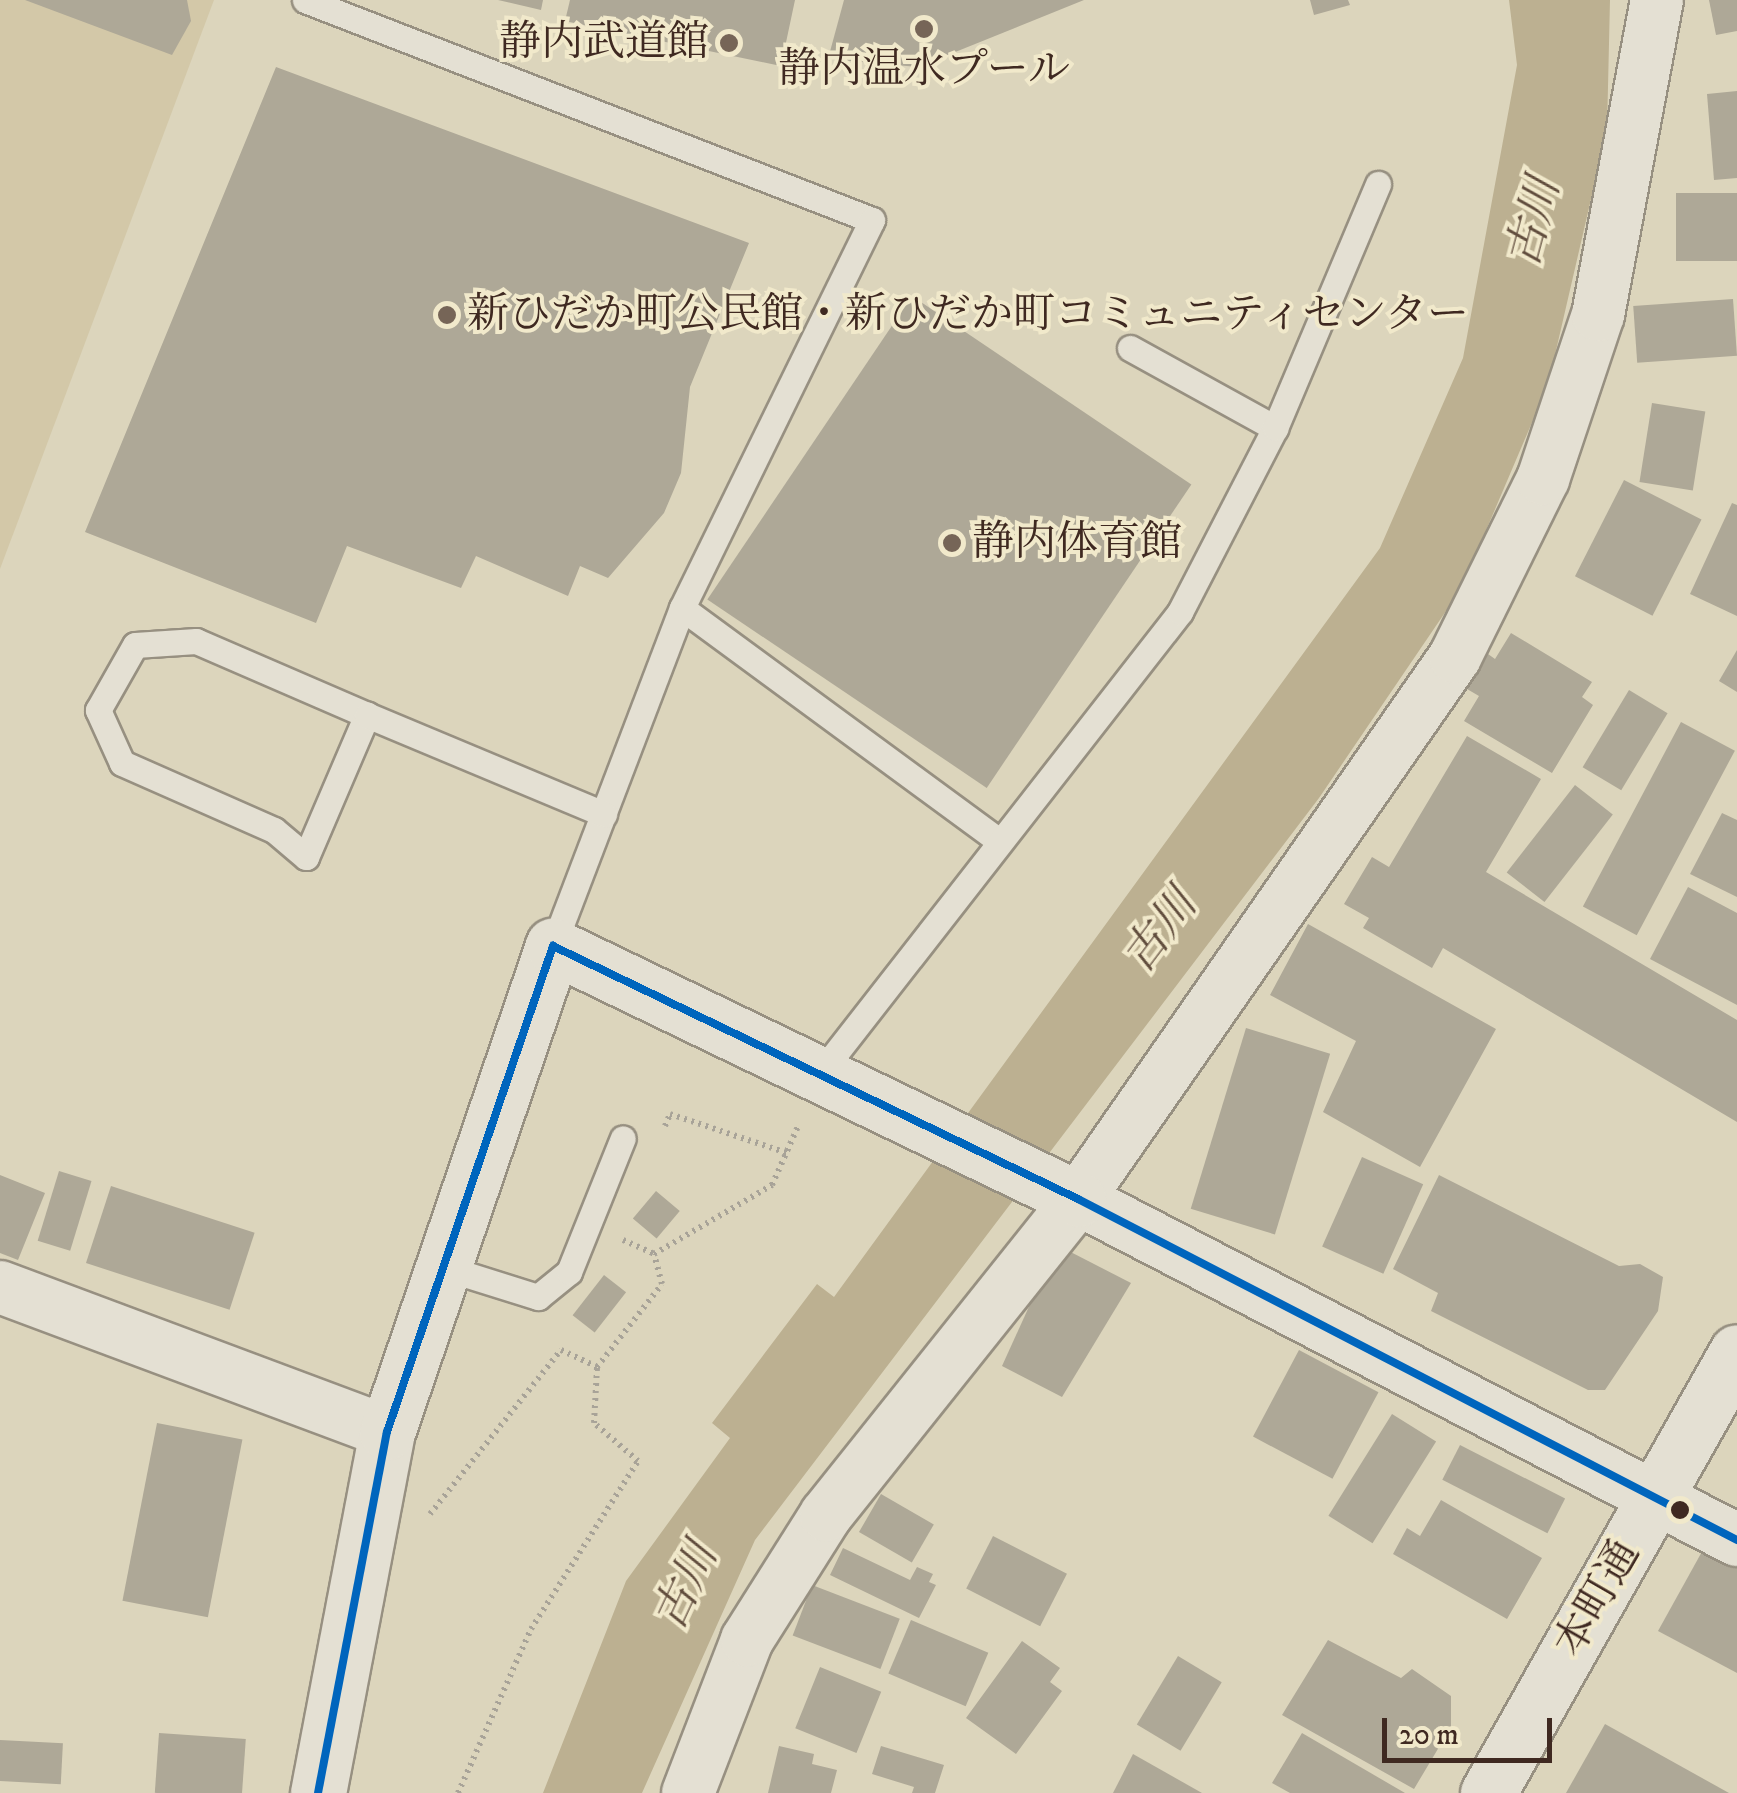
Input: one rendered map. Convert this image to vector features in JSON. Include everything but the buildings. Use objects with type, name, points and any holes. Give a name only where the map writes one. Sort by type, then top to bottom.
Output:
[{"type":"street","points":[[688,1793],[747,1640],[826,1515],[1078,1199],[1455,657],[1543,478],[1598,315],[1657,0]]},
{"type":"street","points":[[318,1793],[387,1432],[439,1266],[553,946],[1078,1199],[1737,1540]]},
{"type":"street","points":[[0,1287],[387,1432]]},
{"type":"street","name":"本町通","points":[[1488,1793],[1737,1352]]},
{"type":"lane","points":[[304,0],[872,220],[682,608],[553,946]]},
{"type":"lane","points":[[821,1072],[998,840],[1180,612],[1275,428],[1378,184]]},
{"type":"lane","points":[[1130,348],[1275,428]]},
{"type":"lane","points":[[682,608],[998,840]]},
{"type":"lane","points":[[367,715],[306,857],[274,830],[122,764],[98,710],[135,646],[196,640],[604,814]]},
{"type":"lane","points":[[439,1266],[538,1297],[568,1272],[623,1138]]},
{"type":"path","points":[[654,1254],[772,1184],[821,1072]]},
{"type":"path","points":[[663,1132],[670,1114],[787,1154]]},
{"type":"path","points":[[458,1793],[531,1629],[638,1462],[594,1423],[597,1367],[662,1284],[654,1254],[622,1239],[628,1222]]},
{"type":"path","points":[[425,1520],[562,1350],[597,1367]]},
{"type":"shaded area","points":[[0,0],[214,0],[0,569]]},
{"type":"water","name":"古川","points":[[1509,0],[1610,0],[1607,130],[1548,385],[1461,589],[1319,798],[755,1540],[642,1793],[543,1793],[626,1581],[730,1438],[712,1423],[817,1284],[834,1297],[1380,548],[1463,358],[1517,65]]},
{"type":"transit line","points":[[318,1793],[387,1432],[553,946],[1078,1199],[1737,1540]]},
{"type":"place","name":"静内温水プール","points":[[924,29]]},
{"type":"place","name":"静内武道館","points":[[729,43]]},
{"type":"place","name":"新ひだか町公民館・新ひだか町コミュニティセンター","points":[[447,315]]},
{"type":"place","name":"静内体育館","points":[[952,543]]}]
